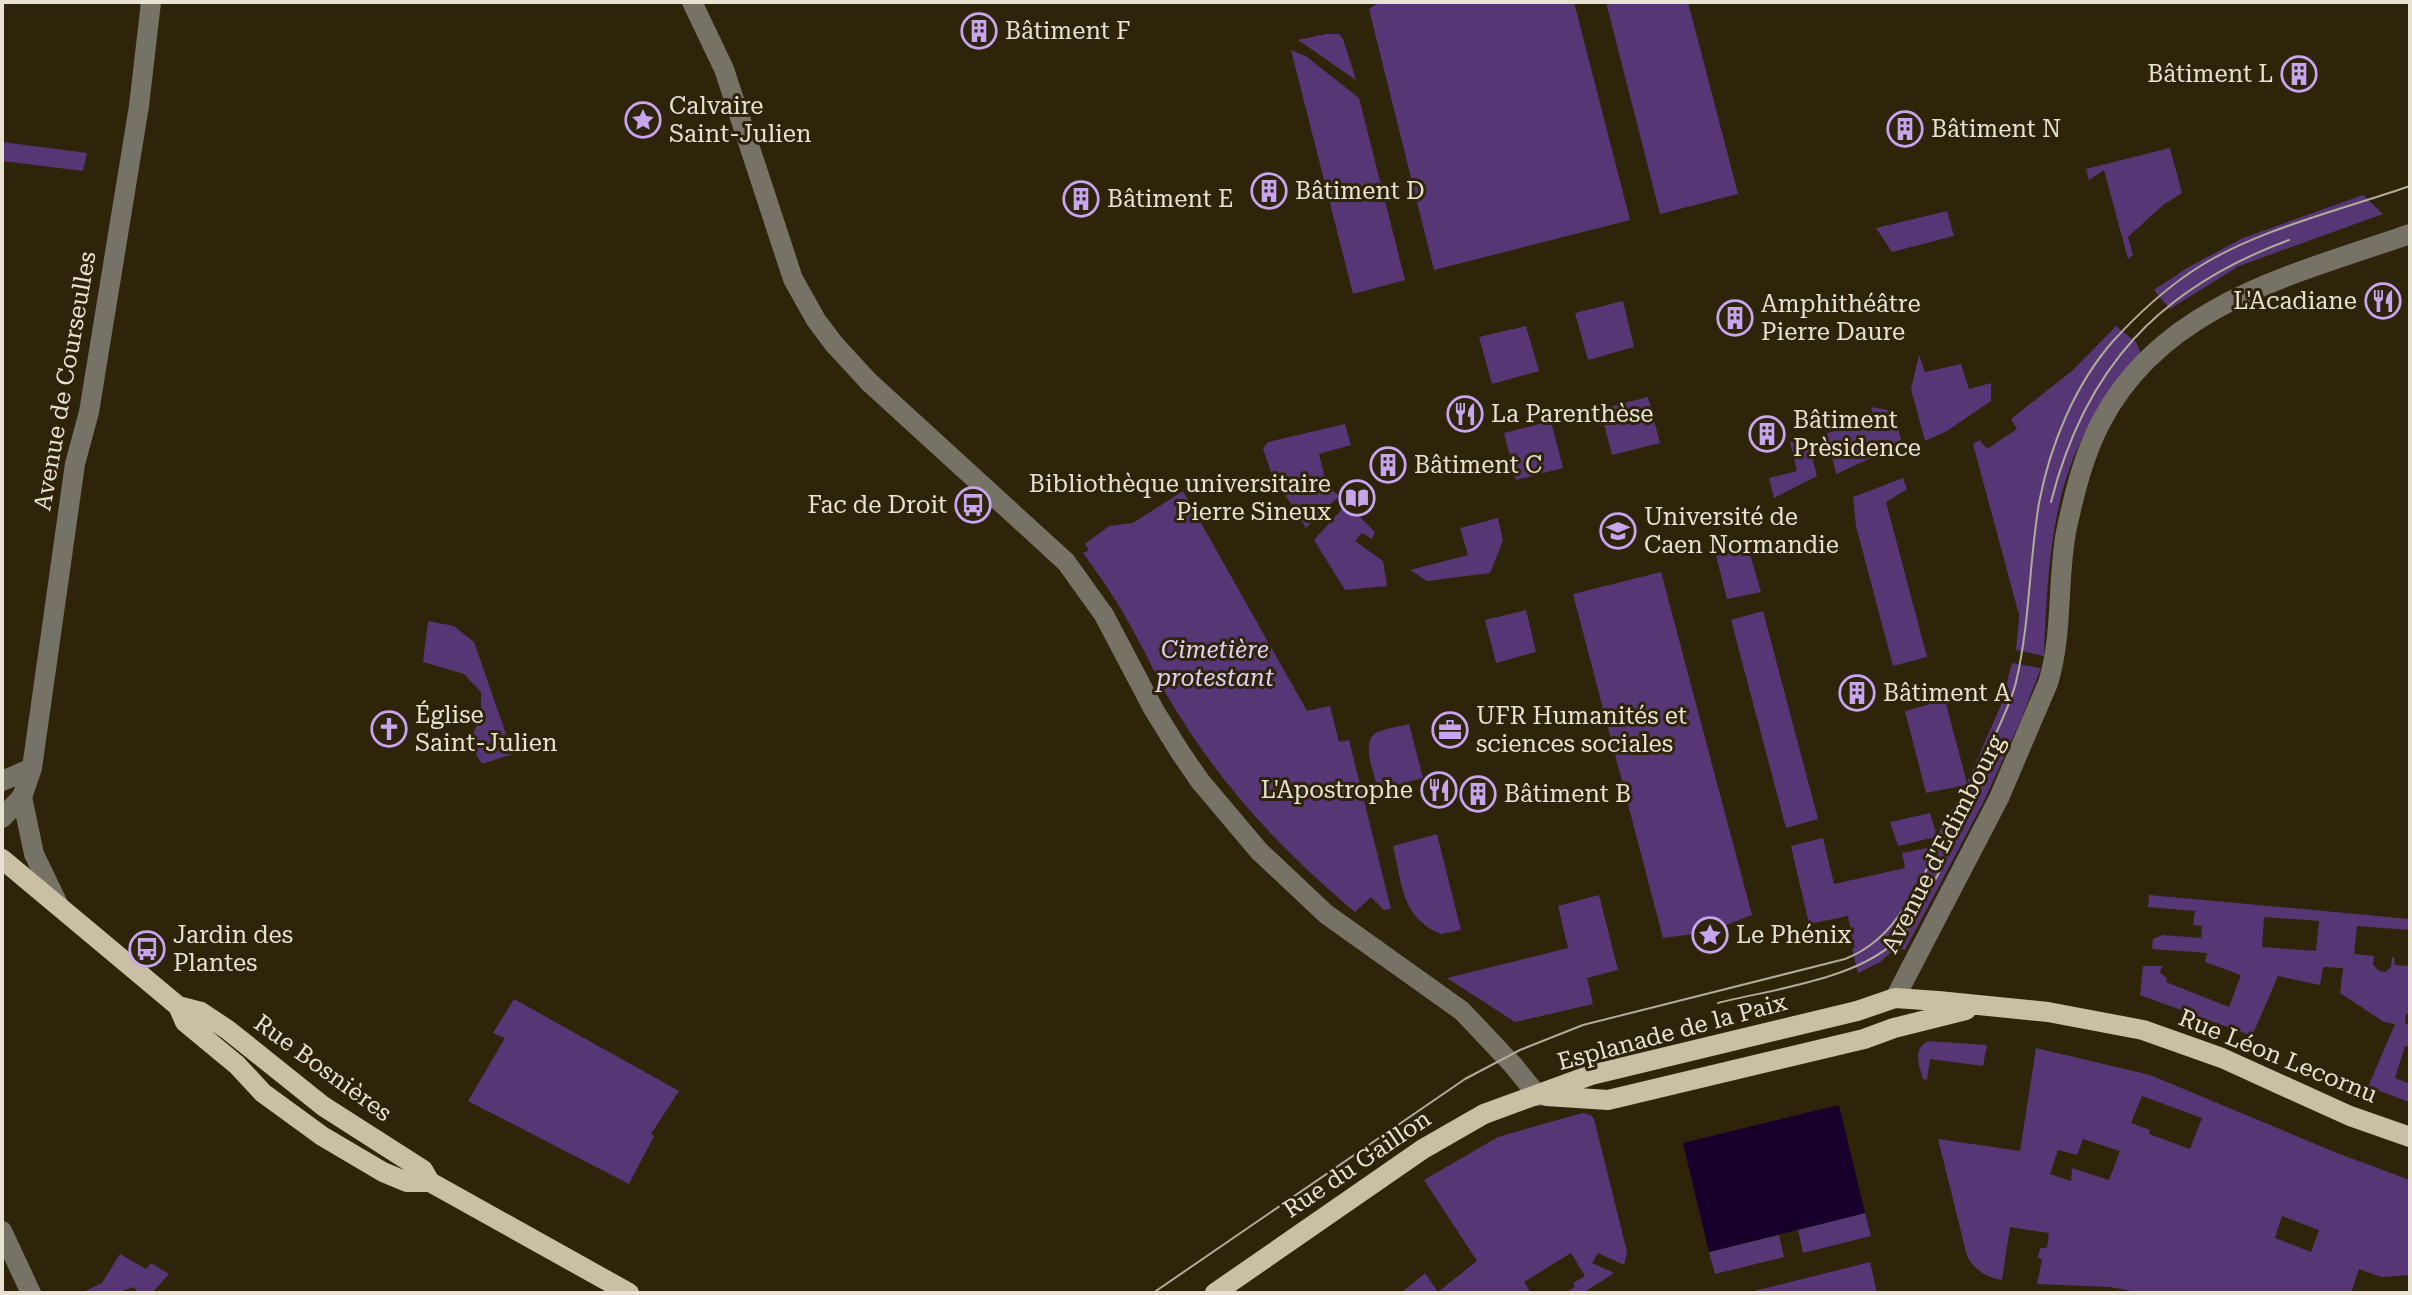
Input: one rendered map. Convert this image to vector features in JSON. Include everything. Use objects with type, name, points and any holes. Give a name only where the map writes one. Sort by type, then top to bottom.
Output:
[{"type":"main road","name":"Rue Bosnières","points":[[2,859],[178,1006],[185,1022],[237,1065],[263,1093],[322,1136],[383,1172],[407,1182],[430,1182],[629,1293]]},
{"type":"main road","name":"Esplanade de la Paix","points":[[1538,1096],[1591,1075],[1857,1011],[1895,998]]},
{"type":"main road","name":"Rue Léon Lecornu","points":[[1895,998],[2048,1012],[2143,1030],[2190,1045],[2350,1116],[2410,1137]]},
{"type":"main road","name":"Rue Léon Lecornu","points":[[1894,1028],[1982,1006]]},
{"type":"main road","name":"Esplanade de la Paix","points":[[1538,1096],[1608,1100],[1864,1039],[1894,1028]]},
{"type":"main road","name":"Rue du Gaillon","points":[[1215,1293],[1456,1129],[1484,1114],[1538,1096]]},
{"type":"street","name":"Avenue de Courseulles","points":[[2,818],[22,797],[32,768],[75,464],[91,397],[139,106],[151,2]]},
{"type":"street","points":[[692,2],[724,69],[793,279],[816,320],[834,344],[869,382],[1066,562],[1104,615],[1180,752],[1200,781],[1259,851],[1326,914],[1462,1011],[1538,1096]]},
{"type":"street","name":"Avenue d'Edimbourg","points":[[1895,998],[1999,798],[2048,683],[2054,664],[2061,569],[2072,507],[2090,447],[2123,386],[2163,344],[2216,306],[2270,283],[2410,234]]},
{"type":"street","points":[[2,781],[32,768]]},
{"type":"street","points":[[22,797],[34,854],[59,906]]},
{"type":"street","points":[[2,1231],[31,1293]]},
{"type":"green space","points":[[1379,2],[1574,2],[1630,220],[1434,270],[1369,9]]},
{"type":"green space","points":[[1606,2],[1688,2],[1738,194],[1660,214]]},
{"type":"green space","points":[[1339,34],[1343,39],[1356,80],[1298,40]]},
{"type":"green space","points":[[1291,50],[1307,57],[1359,98],[1405,280],[1353,294]]},
{"type":"green space","points":[[2,142],[87,153],[83,171],[2,161]]},
{"type":"green space","points":[[2170,148],[2182,193],[2163,205],[2128,237],[2133,255],[2128,259],[2104,170],[2089,180],[2086,169]]},
{"type":"green space","points":[[2363,195],[2383,214],[2239,266],[2170,309],[2154,290],[2243,238]]},
{"type":"green space","points":[[1947,211],[1954,236],[1892,252],[1876,228]]},
{"type":"green space","points":[[1623,301],[1634,347],[1588,360],[1575,313]]},
{"type":"green space","points":[[1526,326],[1539,371],[1492,384],[1479,337]]},
{"type":"green space","points":[[2116,326],[2136,342],[2140,351],[2088,427],[2066,481],[2058,509],[2049,568],[2044,656],[2016,650],[2023,576],[2019,615],[1973,444],[1980,440],[1987,449],[2017,429],[2011,419],[2073,370]]},
{"type":"green space","points":[[1919,355],[1925,372],[1961,364],[1969,389],[1991,383],[1991,401],[1947,431],[1925,441],[1911,389]]},
{"type":"green space","points":[[1648,397],[1660,443],[1612,455],[1600,409]]},
{"type":"green space","points":[[1871,407],[1894,411],[1902,444],[1836,474],[1827,433],[1874,421]]},
{"type":"green space","points":[[1551,421],[1563,468],[1516,480],[1504,433]]},
{"type":"green space","points":[[1345,424],[1351,445],[1319,454],[1327,486],[1339,496],[1306,528],[1271,472],[1263,449],[1268,442]]},
{"type":"green space","points":[[1807,438],[1817,476],[1774,498],[1769,478],[1797,471],[1790,442]]},
{"type":"green space","points":[[1903,478],[1907,489],[1886,502],[1927,657],[1893,666],[1856,526],[1853,497]]},
{"type":"green space","name":"Cimetière protestant","points":[[1183,491],[1307,711],[1330,706],[1339,742],[1349,740],[1391,909],[1384,910],[1371,897],[1355,912],[1280,843],[1236,794],[1177,712],[1124,615],[1083,553],[1089,550],[1085,544],[1109,526],[1133,523]]},
{"type":"green space","points":[[1347,504],[1375,532],[1372,539],[1362,533],[1355,541],[1383,561],[1387,586],[1345,590],[1314,540]]},
{"type":"green space","points":[[1498,518],[1503,541],[1490,573],[1427,581],[1410,570],[1468,555],[1460,528]]},
{"type":"green space","points":[[1748,547],[1761,592],[1727,599],[1716,556]]},
{"type":"green space","points":[[1661,572],[1752,915],[1709,932],[1663,938],[1573,594]]},
{"type":"green space","points":[[1526,610],[1536,652],[1496,663],[1485,620]]},
{"type":"green space","points":[[1763,611],[1818,819],[1786,828],[1731,620]]},
{"type":"green space","points":[[428,621],[454,626],[474,642],[513,754],[482,764],[469,743],[481,716],[481,692],[464,674],[423,662]]},
{"type":"green space","points":[[2012,663],[2041,668],[1983,803],[1905,950],[1896,948],[1880,962],[1858,973],[1852,949],[1857,946],[1854,947],[1848,916],[1809,924],[1791,846],[1823,838],[1834,884],[1905,868],[1902,853],[1932,847],[1936,837],[1898,846],[1890,822],[1930,813],[1937,836],[1966,785],[1926,793],[1905,711],[1945,700],[1967,783],[2001,705]]},
{"type":"green space","points":[[1409,724],[1423,778],[1378,790],[1369,751],[1371,737],[1380,731]]},
{"type":"green space","points":[[1437,834],[1461,930],[1441,934],[1418,919],[1405,898],[1393,846]]},
{"type":"green space","points":[[1599,895],[1618,970],[1587,978],[1593,1004],[1515,1022],[1447,978],[1568,948],[1558,906]]},
{"type":"green space","points":[[2149,895],[2410,919],[2410,930],[2357,926],[2354,954],[2374,956],[2373,965],[2379,971],[2385,972],[2391,967],[2392,957],[2395,965],[2410,966],[2410,1014],[2406,1014],[2405,1024],[2410,1025],[2410,1047],[2405,1046],[2395,1078],[2410,1084],[2410,1102],[2368,1087],[2395,1024],[2384,1022],[2340,993],[2343,968],[2323,967],[2320,985],[2278,976],[2252,1036],[2140,995],[2143,966],[2162,966],[2160,973],[2167,978],[2166,982],[2229,1007],[2241,975],[2205,962],[2207,953],[2152,949],[2153,939],[2163,935],[2201,938],[2202,926],[2193,925],[2195,911],[2148,907]],"holes":[[[2264,917],[2319,921],[2316,951],[2262,947]]]},
{"type":"green space","points":[[514,999],[679,1091],[651,1134],[654,1136],[629,1184],[468,1101],[505,1038],[493,1033]]},
{"type":"green space","points":[[1928,1041],[1987,1045],[1983,1066],[1930,1059],[1927,1080],[1923,1079],[1918,1053]]},
{"type":"green space","points":[[2036,1048],[2150,1075],[2410,1180],[2410,1275],[2381,1277],[2359,1269],[2351,1293],[2141,1293],[2110,1287],[2037,1284],[2042,1259],[2038,1258],[2040,1248],[2047,1248],[2049,1233],[2010,1227],[2002,1280],[1996,1279],[1977,1269],[1967,1256],[1938,1139],[2020,1151]],"holes":[[[2142,1096],[2202,1118],[2190,1149],[2149,1134],[2150,1130],[2131,1123]],[[2083,1139],[2120,1151],[2109,1180],[2072,1168],[2071,1181],[2050,1174],[2058,1150],[2077,1155]],[[2282,1216],[2319,1230],[2311,1252],[2275,1238]]]},
{"type":"green space","points":[[1582,1113],[1594,1119],[1627,1252],[1624,1265],[1598,1253],[1592,1263],[1614,1273],[1583,1293],[1565,1293],[1575,1287],[1573,1283],[1585,1276],[1571,1253],[1524,1282],[1531,1293],[1401,1293],[1425,1273],[1438,1292],[1477,1261],[1424,1180],[1498,1137]]},
{"type":"green space","points":[[1865,1213],[1871,1236],[1803,1253],[1798,1230]]},
{"type":"green space","points":[[1779,1235],[1784,1257],[1715,1274],[1709,1252]]},
{"type":"green space","points":[[120,1254],[146,1269],[151,1263],[169,1274],[152,1293],[138,1293],[134,1287],[116,1293],[81,1293],[102,1283]]},
{"type":"green space","points":[[1870,1262],[1877,1293],[1746,1293]]},
{"type":"shaded area","points":[[1839,1105],[1865,1213],[1709,1252],[1683,1143]]},
{"type":"tram line","points":[[1153,1293],[1465,1079],[1520,1050],[1583,1025],[1845,959],[1875,942],[1897,919],[1923,877],[1962,804],[2008,706],[2021,660],[2044,481],[2066,416],[2100,357],[2151,304],[2181,279],[2215,258],[2268,233],[2410,186]]},
{"type":"tram line","points":[[2051,502],[2084,411],[2107,373],[2134,339],[2166,309],[2202,282],[2289,240]]},
{"type":"tram line","points":[[1718,1003],[1816,980],[1865,962],[1885,950],[1914,919],[1943,865]]},
{"type":"place","name":"Bâtiment F","points":[[979,31]]},
{"type":"place","name":"Bâtiment L","points":[[2299,74]]},
{"type":"place","name":"Calvaire Saint-Julien","points":[[643,120]]},
{"type":"place","name":"Bâtiment N","points":[[1905,129]]},
{"type":"place","name":"Bâtiment D","points":[[1269,191]]},
{"type":"place","name":"Bâtiment E","points":[[1081,199]]},
{"type":"place","name":"L'Acadiane","points":[[2383,301]]},
{"type":"place","name":"Amphithéâtre Pierre Daure","points":[[1735,318]]},
{"type":"place","name":"La Parenthèse","points":[[1465,414]]},
{"type":"place","name":"Bâtiment Prèsidence","points":[[1767,434]]},
{"type":"place","name":"Bâtiment C","points":[[1388,465]]},
{"type":"place","name":"Bibliothèque universitaire Pierre Sineux","points":[[1357,498]]},
{"type":"place","name":"Fac de Droit","points":[[973,505]]},
{"type":"place","name":"Université de Caen Normandie","points":[[1618,531]]},
{"type":"place","name":"Bâtiment A","points":[[1857,693]]},
{"type":"place","name":"Église Saint-Julien","points":[[389,729]]},
{"type":"place","name":"UFR Humanités et sciences sociales","points":[[1450,730]]},
{"type":"place","name":"L'Apostrophe","points":[[1439,790]]},
{"type":"place","name":"Bâtiment B","points":[[1478,794]]},
{"type":"place","name":"Le Phénix","points":[[1710,935]]},
{"type":"place","name":"Jardin des Plantes","points":[[147,949]]}]
